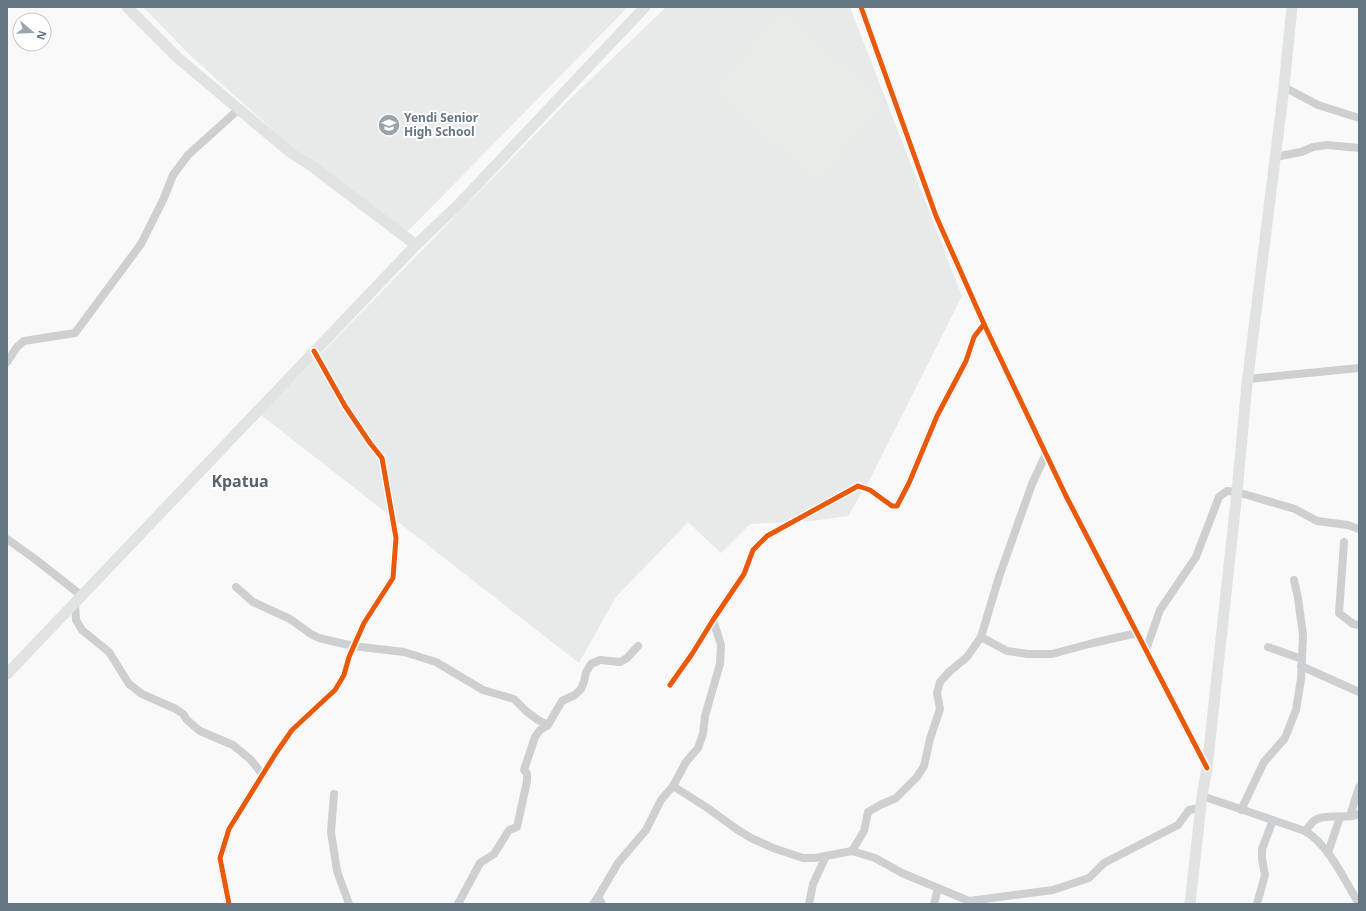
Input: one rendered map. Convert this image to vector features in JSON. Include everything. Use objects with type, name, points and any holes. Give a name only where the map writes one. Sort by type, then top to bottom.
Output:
[{"type":"main road","points":[[127,7],[178,59],[290,152],[416,245]]},
{"type":"main road","points":[[7,674],[314,351],[416,245],[458,205],[645,7]]},
{"type":"main road","points":[[1190,904],[1200,808],[1207,768],[1248,379],[1284,87],[1292,7]]},
{"type":"street","points":[[861,7],[936,216],[984,324],[1066,496],[1207,768]]},
{"type":"street","points":[[1284,87],[1318,105],[1358,118]]},
{"type":"street","points":[[7,362],[17,347],[24,341],[75,333],[141,244],[164,198],[172,175],[188,155],[239,109]]},
{"type":"street","points":[[1275,158],[1302,152],[1313,146],[1327,145],[1359,148]]},
{"type":"street","points":[[670,685],[744,574],[753,550],[767,536],[858,486],[870,490],[892,506],[897,506],[909,483],[937,416],[966,360],[974,337],[984,324]]},
{"type":"street","points":[[230,904],[220,858],[228,829],[292,730],[335,690],[344,675],[349,657],[364,623],[393,578],[396,538],[382,458],[345,406],[314,351]]},
{"type":"street","points":[[1248,379],[1359,368]]},
{"type":"street","points":[[852,851],[864,831],[868,812],[896,798],[917,777],[924,766],[940,709],[937,693],[940,682],[949,672],[967,658],[981,637],[999,577],[1032,484],[1046,454]]},
{"type":"street","points":[[1146,650],[1160,610],[1196,557],[1219,497],[1227,492],[1237,492],[1295,509],[1317,521],[1348,525],[1359,529]]},
{"type":"street","points":[[7,539],[35,559],[79,599],[76,620],[82,630],[109,652],[129,684],[142,694],[176,709],[200,731],[233,745],[251,760],[263,775]]},
{"type":"street","points":[[1344,542],[1339,613],[1353,624],[1359,626]]},
{"type":"street","points":[[1241,810],[1264,762],[1286,738],[1296,710],[1302,662],[1303,635],[1294,580]]},
{"type":"street","points":[[236,587],[253,602],[290,619],[310,634],[319,638],[354,646],[404,652],[436,662],[483,690],[514,699],[526,711],[548,725]]},
{"type":"street","points":[[598,902],[618,863],[646,830],[661,800],[673,786],[686,762],[698,748],[703,734],[705,716],[720,664],[721,646],[713,620]]},
{"type":"street","points":[[981,637],[1007,651],[1028,654],[1052,654],[1137,633]]},
{"type":"street","points":[[458,904],[480,863],[494,854],[509,830],[517,827],[527,781],[527,774],[524,770],[535,737],[540,730],[548,725],[562,701],[575,695],[581,689],[586,672],[591,664],[600,660],[620,662],[627,658],[638,646]]},
{"type":"street","points":[[1268,647],[1302,662],[1359,692]]},
{"type":"street","points":[[673,786],[751,838],[773,848],[803,858],[815,858],[852,851],[875,858],[902,873],[971,902],[1053,890],[1089,878],[1104,863],[1178,825],[1189,810],[1200,808]]},
{"type":"street","points":[[1350,816],[1359,787]]},
{"type":"street","points":[[334,794],[332,840],[337,871],[349,904]]},
{"type":"street","points":[[1202,796],[1305,831],[1314,836],[1328,853],[1358,904]]},
{"type":"street","points":[[1305,831],[1316,819],[1359,814]]},
{"type":"street","points":[[1328,853],[1340,817]]},
{"type":"street","points":[[1258,904],[1265,875],[1262,849],[1273,820]]},
{"type":"street","points":[[809,904],[813,884],[826,856]]},
{"type":"street","points":[[934,904],[938,888]]},
{"type":"shaded area","name":"Yendi Senior High School","points":[[143,7],[628,7],[406,233],[280,137],[190,55]]},
{"type":"shaded area","points":[[666,7],[850,7],[962,296],[870,479],[848,516],[812,521],[750,524],[721,553],[688,522],[616,597],[579,663],[261,415],[566,103]]},
{"type":"shaded area","points":[[781,13],[884,101],[817,180],[714,92]]},
{"type":"cycle path","points":[[861,7],[936,216],[984,324],[1066,496],[1207,768]]},
{"type":"cycle path","points":[[670,685],[744,574],[753,550],[767,536],[858,486],[870,490],[892,506],[897,506],[909,483],[937,416],[966,361],[974,337],[984,324]]},
{"type":"cycle path","points":[[229,904],[220,858],[229,829],[292,730],[335,690],[344,675],[349,657],[364,623],[393,578],[396,538],[382,458],[345,406],[314,351]]},
{"type":"place","name":"Yendi Senior High School","points":[[389,125]]},
{"type":"district","name":"Kpatua","points":[[240,481]]}]
